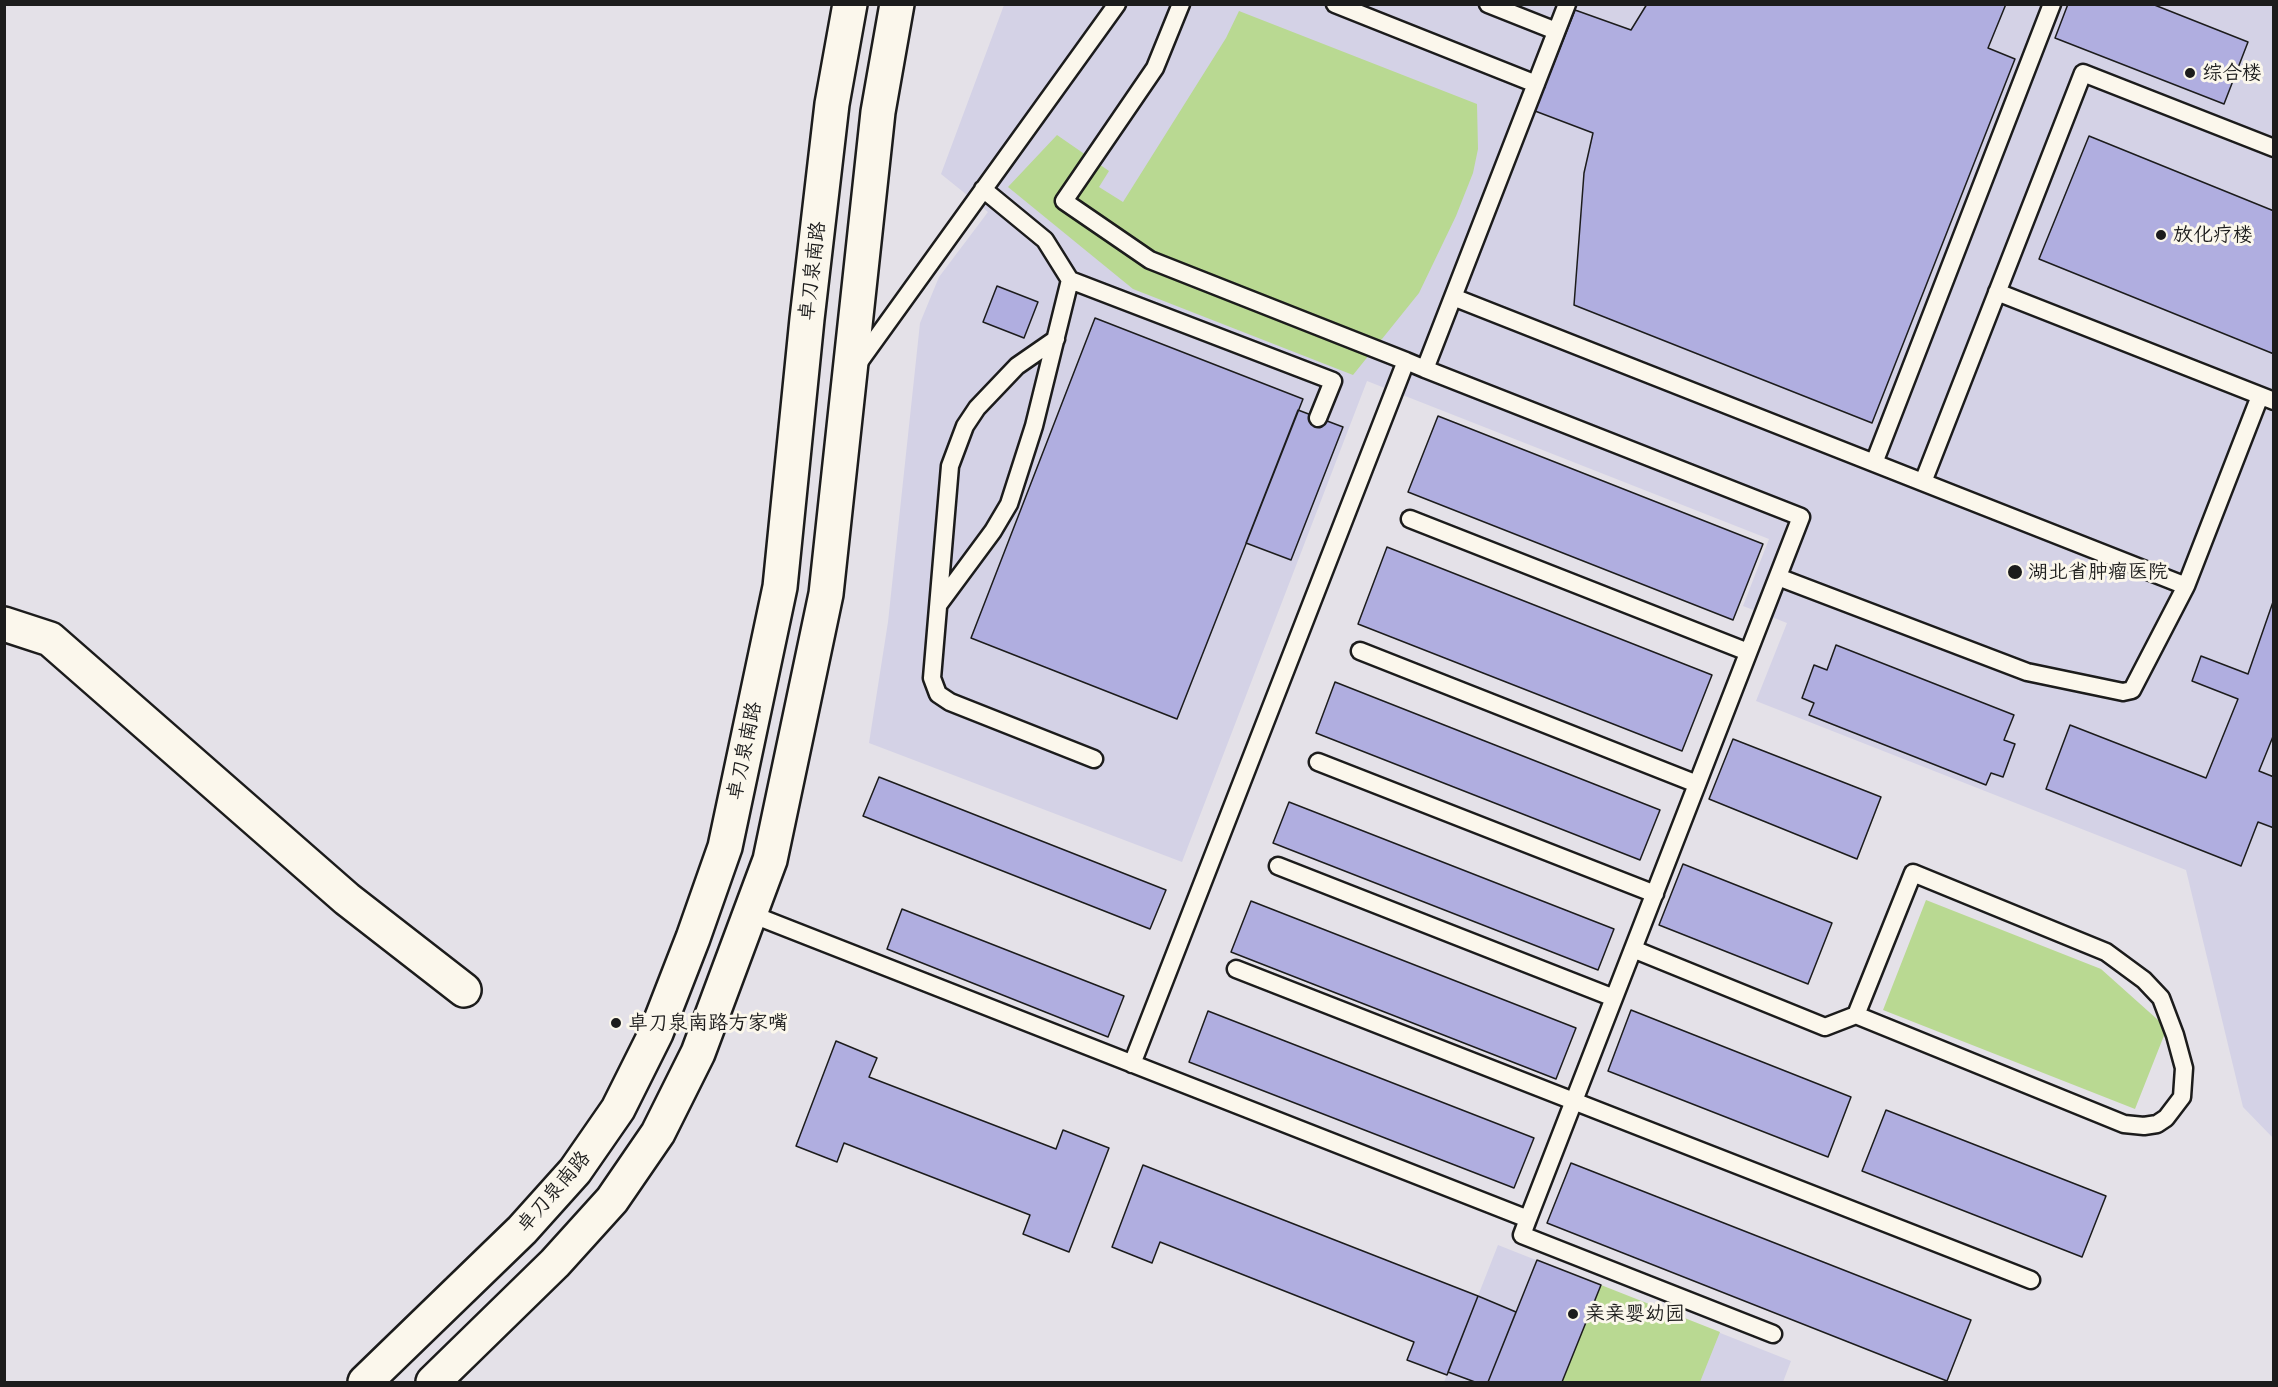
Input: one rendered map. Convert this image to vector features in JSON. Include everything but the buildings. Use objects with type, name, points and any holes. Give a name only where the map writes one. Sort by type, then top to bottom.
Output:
[{"type":"street","name":"卓刀泉南路","points":[[365,1383],[522,1230],[575,1171],[618,1109],[656,1033],[693,938],[725,847],[780,587],[829,127],[850,4]]},
{"type":"street","points":[[433,1383],[562,1255],[612,1200],[658,1133],[698,1053],[770,860],[826,594],[878,112],[897,4]]},
{"type":"street","points":[[4,624],[50,639],[347,899],[464,990]]},
{"type":"lane","points":[[848,378],[1117,4]]},
{"type":"lane","points":[[1182,4],[1155,68],[1064,201],[1150,260],[1801,517],[1522,1235],[1773,1334]]},
{"type":"lane","points":[[1335,4],[1536,84]]},
{"type":"lane","points":[[1488,4],[1556,31]]},
{"type":"lane","points":[[1425,369],[1567,4]]},
{"type":"lane","points":[[1874,463],[2052,4]]},
{"type":"lane","points":[[1923,482],[2083,73],[2274,148]]},
{"type":"lane","points":[[983,189],[1045,240],[1070,280],[1333,381],[1318,418]]},
{"type":"lane","points":[[938,605],[993,531],[1009,504],[1034,426],[1070,280]]},
{"type":"lane","points":[[1778,577],[2027,672],[2123,692],[2132,690],[2186,586],[2267,398],[1997,292]]},
{"type":"lane","points":[[1453,297],[2186,586]]},
{"type":"lane","points":[[1056,339],[1017,366],[996,385],[965,426],[950,466],[932,678],[938,694],[950,702],[1094,759]]},
{"type":"lane","points":[[1132,1064],[1406,362]]},
{"type":"lane","points":[[1410,519],[1748,652]]},
{"type":"lane","points":[[1360,651],[1697,784]]},
{"type":"lane","points":[[1318,762],[1655,894]]},
{"type":"lane","points":[[1278,866],[1614,998]]},
{"type":"lane","points":[[1633,949],[1826,1027],[1856,1015],[2124,1124],[2133,1126],[2157,1124],[2166,1118],[2182,1097],[2184,1068],[2175,1035],[2161,998],[2144,980],[2106,952],[1912,873],[1856,1015]]},
{"type":"lane","points":[[751,914],[1528,1219]]},
{"type":"lane","points":[[1236,969],[2031,1280]]},
{"type":"shaded area","name":"湖北省肿瘤医院","points":[[1004,5],[2273,5],[2273,1138],[2243,1107],[2186,870],[1756,701],[1787,623],[1743,606],[1769,539],[1367,381],[1182,862],[869,743],[888,622],[920,323],[939,277],[988,212],[941,174]]},
{"type":"shaded area","name":"亲亲婴幼园","points":[[1498,1245],[1791,1361],[1783,1382],[1444,1382]]},
{"type":"green space","points":[[1239,11],[1477,104],[1478,149],[1473,173],[1456,216],[1419,293],[1353,375],[1133,289],[1008,187],[1057,135],[1109,171],[1099,187],[1123,202],[1226,38]]},
{"type":"green space","points":[[1926,900],[2101,969],[2167,1028],[2135,1109],[1883,1010]]},
{"type":"green space","points":[[1601,1285],[1720,1332],[1700,1382],[1562,1382]]},
{"type":"place","name":"综合楼","points":[[2190,73]]},
{"type":"place","name":"放化疗楼","points":[[2161,235]]},
{"type":"place","name":"湖北省肿瘤医院","points":[[2015,572]]},
{"type":"place","name":"卓刀泉南路方家嘴","points":[[616,1023]]},
{"type":"place","name":"亲亲婴幼园","points":[[1573,1314]]}]
